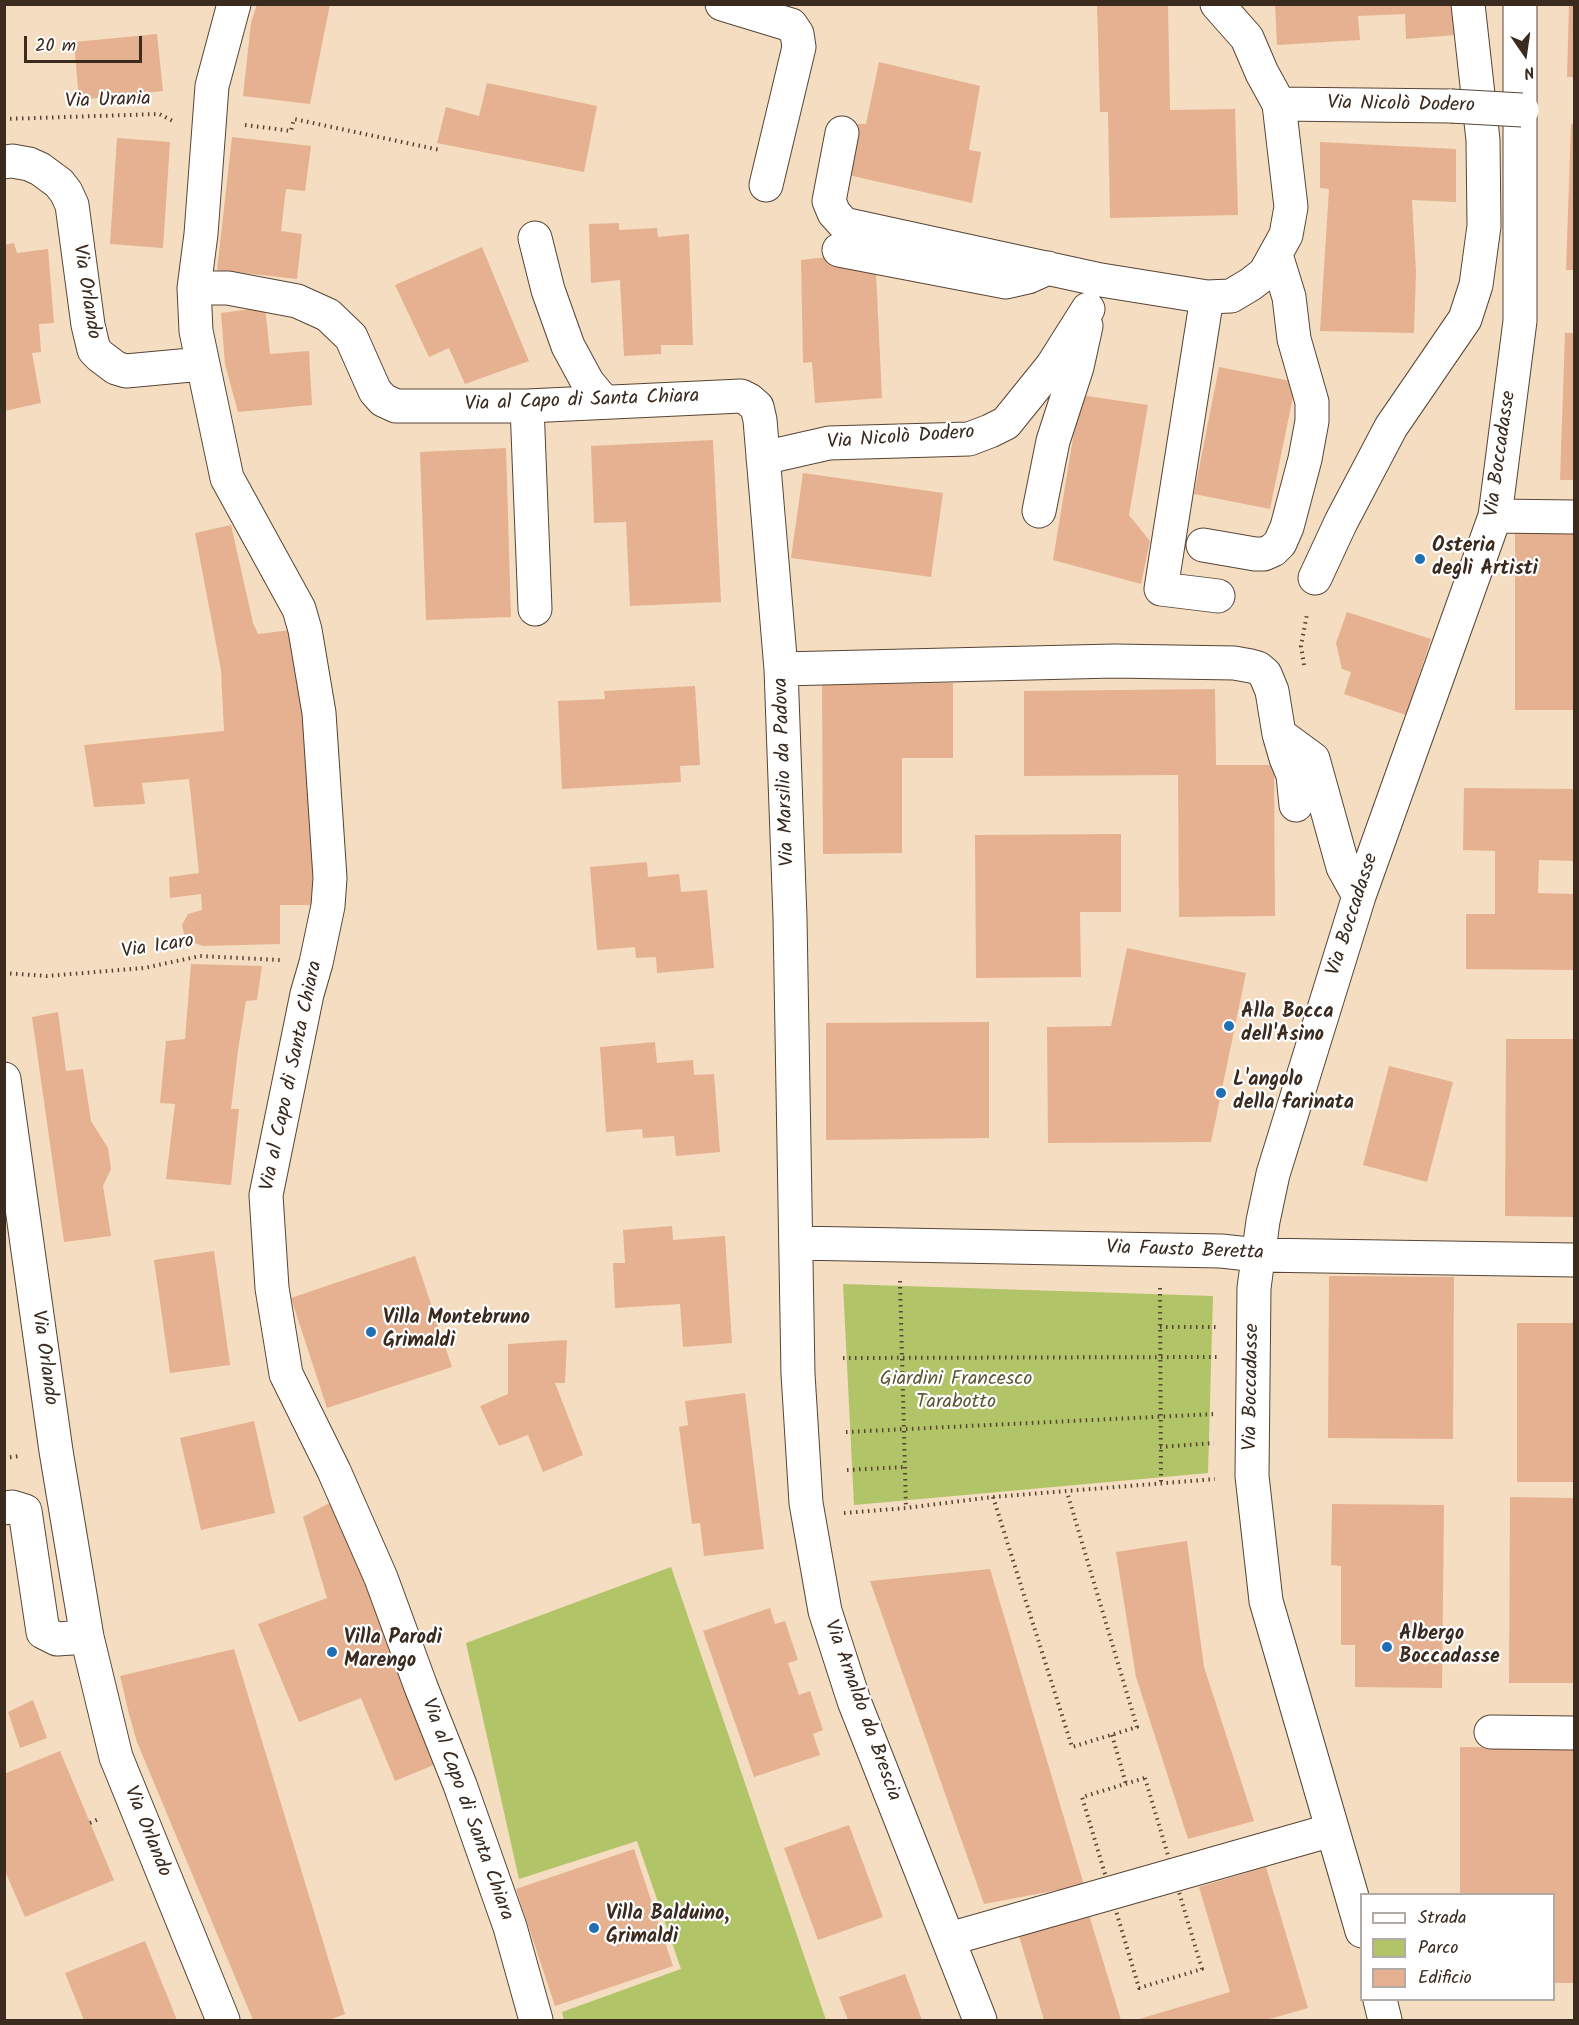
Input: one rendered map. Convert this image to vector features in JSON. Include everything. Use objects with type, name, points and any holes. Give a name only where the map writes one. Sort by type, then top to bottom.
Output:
[{"type":"street","name":"Via al Capo di Santa Chiara","points":[[234,4],[212,86],[201,234],[194,288],[196,331],[227,478],[299,609],[305,630],[319,713],[330,878],[328,906],[307,994],[266,1195],[272,1288],[286,1374],[334,1471],[381,1578],[495,1883],[536,2020]]},
{"type":"street","points":[[722,4],[791,26],[797,34],[798,53],[766,185]]},
{"type":"street","points":[[842,133],[829,201],[834,213],[844,224],[1101,280],[1207,297],[1232,296],[1265,273],[1286,235],[1291,207],[1279,105],[1247,38],[1218,4]]},
{"type":"street","points":[[1315,578],[1341,522],[1391,427],[1465,319],[1476,285],[1484,226],[1483,140],[1468,4]]},
{"type":"street","name":"Via Boccadasse","points":[[1360,1924],[1266,1601],[1252,1476],[1254,1288],[1273,1174],[1359,896],[1495,516],[1521,321],[1520,4]]},
{"type":"street","name":"Via Nicolò Dodero","points":[[1279,105],[1451,106],[1521,110]]},
{"type":"street","name":"Via Orlando","points":[[4,162],[29,164],[40,169],[59,183],[66,192],[72,205],[88,325],[94,350],[116,368],[126,371],[202,364]]},
{"type":"street","points":[[535,238],[548,290],[568,346],[588,383],[604,402]]},
{"type":"street","points":[[839,250],[1006,282],[1028,277],[1050,268]]},
{"type":"street","points":[[1203,545],[1256,554],[1264,554],[1273,550],[1280,543],[1287,528],[1305,459],[1312,421],[1312,402],[1294,339],[1289,297],[1276,255]]},
{"type":"street","name":"Via Nicolò Dodero","points":[[1039,511],[1053,441],[1086,332],[1091,295],[1101,280]]},
{"type":"street","name":"Via al Capo di Santa Chiara","points":[[194,288],[228,288],[251,292],[297,302],[328,315],[351,337],[375,391],[383,400],[396,406],[527,406],[741,396],[749,399],[757,407],[781,669]]},
{"type":"street","points":[[1207,297],[1161,589],[1218,596]]},
{"type":"street","name":"Via Nicolò Dodero","points":[[763,458],[829,443],[969,439],[990,432],[1006,423],[1052,366],[1088,309]]},
{"type":"street","points":[[527,406],[535,609]]},
{"type":"street","points":[[1495,516],[1575,517]]},
{"type":"street","name":"Via Marsilio da Padova","points":[[796,1243],[790,918],[781,669],[1114,661],[1234,663],[1258,668],[1265,674],[1272,691],[1279,734],[1293,775],[1296,805]]},
{"type":"street","points":[[1279,734],[1313,759],[1343,867],[1359,896]]},
{"type":"street","name":"Via Orlando","points":[[4,1079],[56,1450],[87,1637],[116,1757],[223,2020]]},
{"type":"street","name":"Via Fausto Beretta","points":[[796,1243],[1221,1251],[1258,1255],[1575,1260]]},
{"type":"street","name":"Via Arnaldo da Brescia","points":[[796,1243],[798,1374],[806,1503],[825,1611],[854,1701],[980,2020]]},
{"type":"street","points":[[4,1508],[25,1511],[43,1632],[57,1639],[87,1637]]},
{"type":"street","points":[[1491,1732],[1575,1733]]},
{"type":"street","points":[[949,1939],[1332,1830]]},
{"type":"street","points":[[1380,2001],[1385,2020]]},
{"type":"path","name":"Via Urania","points":[[4,120],[159,114],[208,129]]},
{"type":"path","points":[[208,129],[291,131],[294,119],[440,150]]},
{"type":"path","points":[[1304,669],[1301,646],[1315,578]]},
{"type":"path","name":"Via Icaro","points":[[4,972],[47,976],[144,968],[200,956],[316,963]]},
{"type":"path","points":[[900,1245],[906,1508]]},
{"type":"path","points":[[1160,1251],[1161,1485]]},
{"type":"path","points":[[1160,1327],[1219,1327]]},
{"type":"path","points":[[843,1358],[1218,1357]]},
{"type":"path","points":[[846,1432],[1216,1414]]},
{"type":"path","points":[[1160,1447],[1215,1443]]},
{"type":"path","points":[[847,1470],[904,1467]]},
{"type":"path","points":[[809,1515],[1252,1476]]},
{"type":"path","points":[[993,1497],[1072,1748],[1137,1727],[1067,1492]]},
{"type":"path","points":[[1112,1735],[1126,1784]]},
{"type":"green space","name":"Giardini Francesco Tarabotto","points":[[843,1284],[1213,1296],[1208,1473],[854,1505]]},
{"type":"green space","points":[[671,1567],[826,2020],[564,2020],[562,2012],[681,1969],[637,1841],[519,1879],[466,1643]]},
{"type":"building","points":[[257,4],[330,4],[310,104],[243,96],[251,23]]},
{"type":"building","points":[[1097,4],[1168,4],[1170,110],[1235,109],[1238,215],[1110,218],[1108,112],[1100,112]]},
{"type":"building","points":[[1275,4],[1452,4],[1455,35],[1406,39],[1405,14],[1358,16],[1360,40],[1277,45]]},
{"type":"building","points":[[1569,4],[1574,4],[1574,77],[1567,77]]},
{"type":"building","points":[[157,34],[163,91],[79,100],[74,42]]},
{"type":"building","points":[[879,62],[980,86],[969,150],[981,152],[972,203],[844,174],[854,124],[866,124]]},
{"type":"building","points":[[487,83],[597,106],[584,172],[437,143],[446,107],[479,116]]},
{"type":"building","points":[[1571,124],[1574,124],[1574,270],[1566,270]]},
{"type":"building","points":[[232,137],[311,146],[305,191],[286,189],[281,231],[302,234],[297,279],[217,270]]},
{"type":"building","points":[[117,138],[170,142],[163,248],[110,244]]},
{"type":"building","points":[[1320,142],[1456,149],[1456,202],[1412,200],[1416,272],[1414,333],[1320,331],[1329,189],[1320,188]]},
{"type":"building","points":[[619,223],[619,230],[657,228],[658,237],[689,234],[693,345],[661,345],[661,354],[624,356],[620,280],[591,283],[589,224]]},
{"type":"building","points":[[14,243],[17,253],[48,249],[54,323],[39,324],[41,352],[32,353],[41,403],[4,411],[4,245]]},
{"type":"building","points":[[482,247],[529,361],[465,384],[449,348],[429,357],[395,285]]},
{"type":"building","points":[[836,256],[876,273],[882,398],[815,403],[812,362],[803,363],[801,260]]},
{"type":"building","points":[[265,307],[270,354],[309,351],[312,405],[238,412],[225,364],[221,313]]},
{"type":"building","points":[[1565,333],[1574,333],[1574,480],[1560,480]]},
{"type":"building","points":[[1219,367],[1296,382],[1270,509],[1194,494]]},
{"type":"building","points":[[1080,395],[1148,405],[1129,515],[1150,541],[1141,584],[1053,560]]},
{"type":"building","points":[[713,440],[721,602],[630,606],[626,522],[594,523],[591,446]]},
{"type":"building","points":[[506,448],[511,617],[426,620],[420,452]]},
{"type":"building","points":[[803,473],[943,493],[931,577],[791,558]]},
{"type":"building","points":[[231,525],[253,623],[258,634],[291,630],[305,722],[313,905],[280,905],[280,944],[203,946],[185,938],[182,925],[188,914],[202,910],[201,894],[170,898],[169,877],[199,873],[189,779],[142,783],[145,804],[94,807],[84,745],[224,731],[221,670],[195,533]]},
{"type":"building","points":[[1515,532],[1574,532],[1574,710],[1515,710]]},
{"type":"building","points":[[1347,612],[1431,639],[1406,715],[1344,694],[1351,672],[1342,669],[1336,643]]},
{"type":"building","points":[[953,683],[953,758],[902,758],[902,853],[823,854],[822,684]]},
{"type":"building","points":[[695,686],[700,765],[680,766],[681,782],[562,789],[558,701],[605,699],[604,691]]},
{"type":"building","points":[[1215,689],[1216,765],[1274,765],[1275,916],[1179,917],[1178,775],[1024,776],[1024,691]]},
{"type":"building","points":[[1464,788],[1574,789],[1574,861],[1539,860],[1538,893],[1574,894],[1574,970],[1466,969],[1466,914],[1495,914],[1495,851],[1463,850]]},
{"type":"building","points":[[1121,834],[1121,912],[1080,912],[1081,977],[976,978],[975,835]]},
{"type":"building","points":[[647,862],[648,877],[679,874],[681,892],[707,890],[714,968],[657,973],[656,957],[636,958],[635,947],[597,950],[590,867]]},
{"type":"building","points":[[1127,948],[1246,973],[1211,1142],[1048,1143],[1047,1027],[1111,1026]]},
{"type":"building","points":[[191,964],[262,966],[257,1000],[246,1001],[238,1050],[231,1109],[239,1109],[231,1185],[166,1179],[175,1104],[160,1103],[166,1041],[185,1039]]},
{"type":"building","points":[[58,1012],[66,1071],[83,1069],[91,1121],[108,1148],[111,1169],[103,1186],[111,1236],[64,1242],[32,1017]]},
{"type":"building","points":[[989,1022],[989,1138],[826,1140],[826,1023]]},
{"type":"building","points":[[1506,1039],[1574,1039],[1574,1217],[1505,1216]]},
{"type":"building","points":[[655,1042],[657,1063],[693,1060],[694,1075],[714,1074],[720,1152],[676,1156],[674,1136],[643,1138],[642,1129],[606,1132],[600,1047]]},
{"type":"building","points":[[1389,1066],[1453,1082],[1427,1182],[1363,1165]]},
{"type":"building","points":[[672,1226],[673,1240],[725,1236],[732,1343],[683,1347],[680,1304],[615,1308],[613,1263],[625,1263],[623,1230]]},
{"type":"building","points":[[214,1251],[230,1365],[170,1373],[154,1260]]},
{"type":"building","name":"Villa Montebruno Grimaldi","points":[[415,1256],[452,1367],[327,1408],[291,1298]]},
{"type":"building","points":[[1329,1276],[1454,1277],[1453,1439],[1328,1438]]},
{"type":"building","points":[[1517,1323],[1574,1323],[1574,1482],[1517,1482]]},
{"type":"building","points":[[567,1340],[565,1383],[555,1383],[583,1455],[543,1472],[528,1435],[499,1446],[480,1406],[508,1394],[508,1344]]},
{"type":"building","points":[[745,1393],[764,1549],[704,1556],[700,1523],[692,1524],[679,1427],[688,1425],[685,1401]]},
{"type":"building","points":[[254,1421],[275,1513],[201,1530],[180,1438]]},
{"type":"building","points":[[1510,1497],[1574,1498],[1574,1683],[1509,1683]]},
{"type":"building","name":"Villa Parodi Marengo","points":[[335,1500],[436,1764],[395,1781],[361,1698],[299,1722],[258,1624],[327,1598],[303,1517]]},
{"type":"building","points":[[1332,1504],[1444,1505],[1442,1688],[1355,1687],[1355,1645],[1341,1645],[1341,1566],[1331,1565]]},
{"type":"building","points":[[1187,1541],[1204,1667],[1254,1821],[1188,1839],[1136,1677],[1116,1552]]},
{"type":"building","points":[[990,1569],[1084,1885],[984,1904],[870,1581]]},
{"type":"building","points":[[770,1608],[775,1624],[785,1621],[798,1660],[788,1663],[799,1695],[810,1691],[823,1730],[813,1734],[820,1755],[754,1777],[703,1631]]},
{"type":"building","points":[[234,1649],[345,2014],[329,2020],[253,2020],[137,1742],[129,1714],[120,1676]]},
{"type":"building","points":[[33,1700],[47,1738],[20,1748],[8,1712]]},
{"type":"building","points":[[1460,1747],[1574,1748],[1574,1983],[1555,1983],[1555,1893],[1460,1893]]},
{"type":"building","points":[[60,1751],[114,1880],[25,1917],[4,1869],[4,1774]]},
{"type":"building","points":[[849,1825],[883,1917],[818,1940],[784,1848]]},
{"type":"building","name":"Villa Balduino, Grimaldi","points":[[634,1849],[673,1966],[555,2006],[516,1889]]},
{"type":"building","points":[[1266,1867],[1308,2008],[1266,2020],[1136,2020],[1230,1992],[1199,1887]]},
{"type":"building","points":[[1089,1915],[1121,2020],[1044,2020],[1019,1936]]},
{"type":"building","points":[[145,1941],[177,2020],[84,2020],[65,1973]]},
{"type":"building","points":[[905,1974],[922,2020],[848,2020],[839,1997]]},
{"type":"place","name":"Osteria degli Artisti","points":[[1420,559]]},
{"type":"place","name":"Alla Bocca dell'Asino","points":[[1229,1026]]},
{"type":"place","name":"L'angolo della farinata","points":[[1221,1093]]},
{"type":"place","name":"Villa Montebruno Grimaldi","points":[[371,1332]]},
{"type":"place","name":"Albergo Boccadasse","points":[[1387,1647]]},
{"type":"place","name":"Villa Parodi Marengo","points":[[332,1652]]},
{"type":"place","name":"Villa Balduino, Grimaldi","points":[[594,1928]]}]
